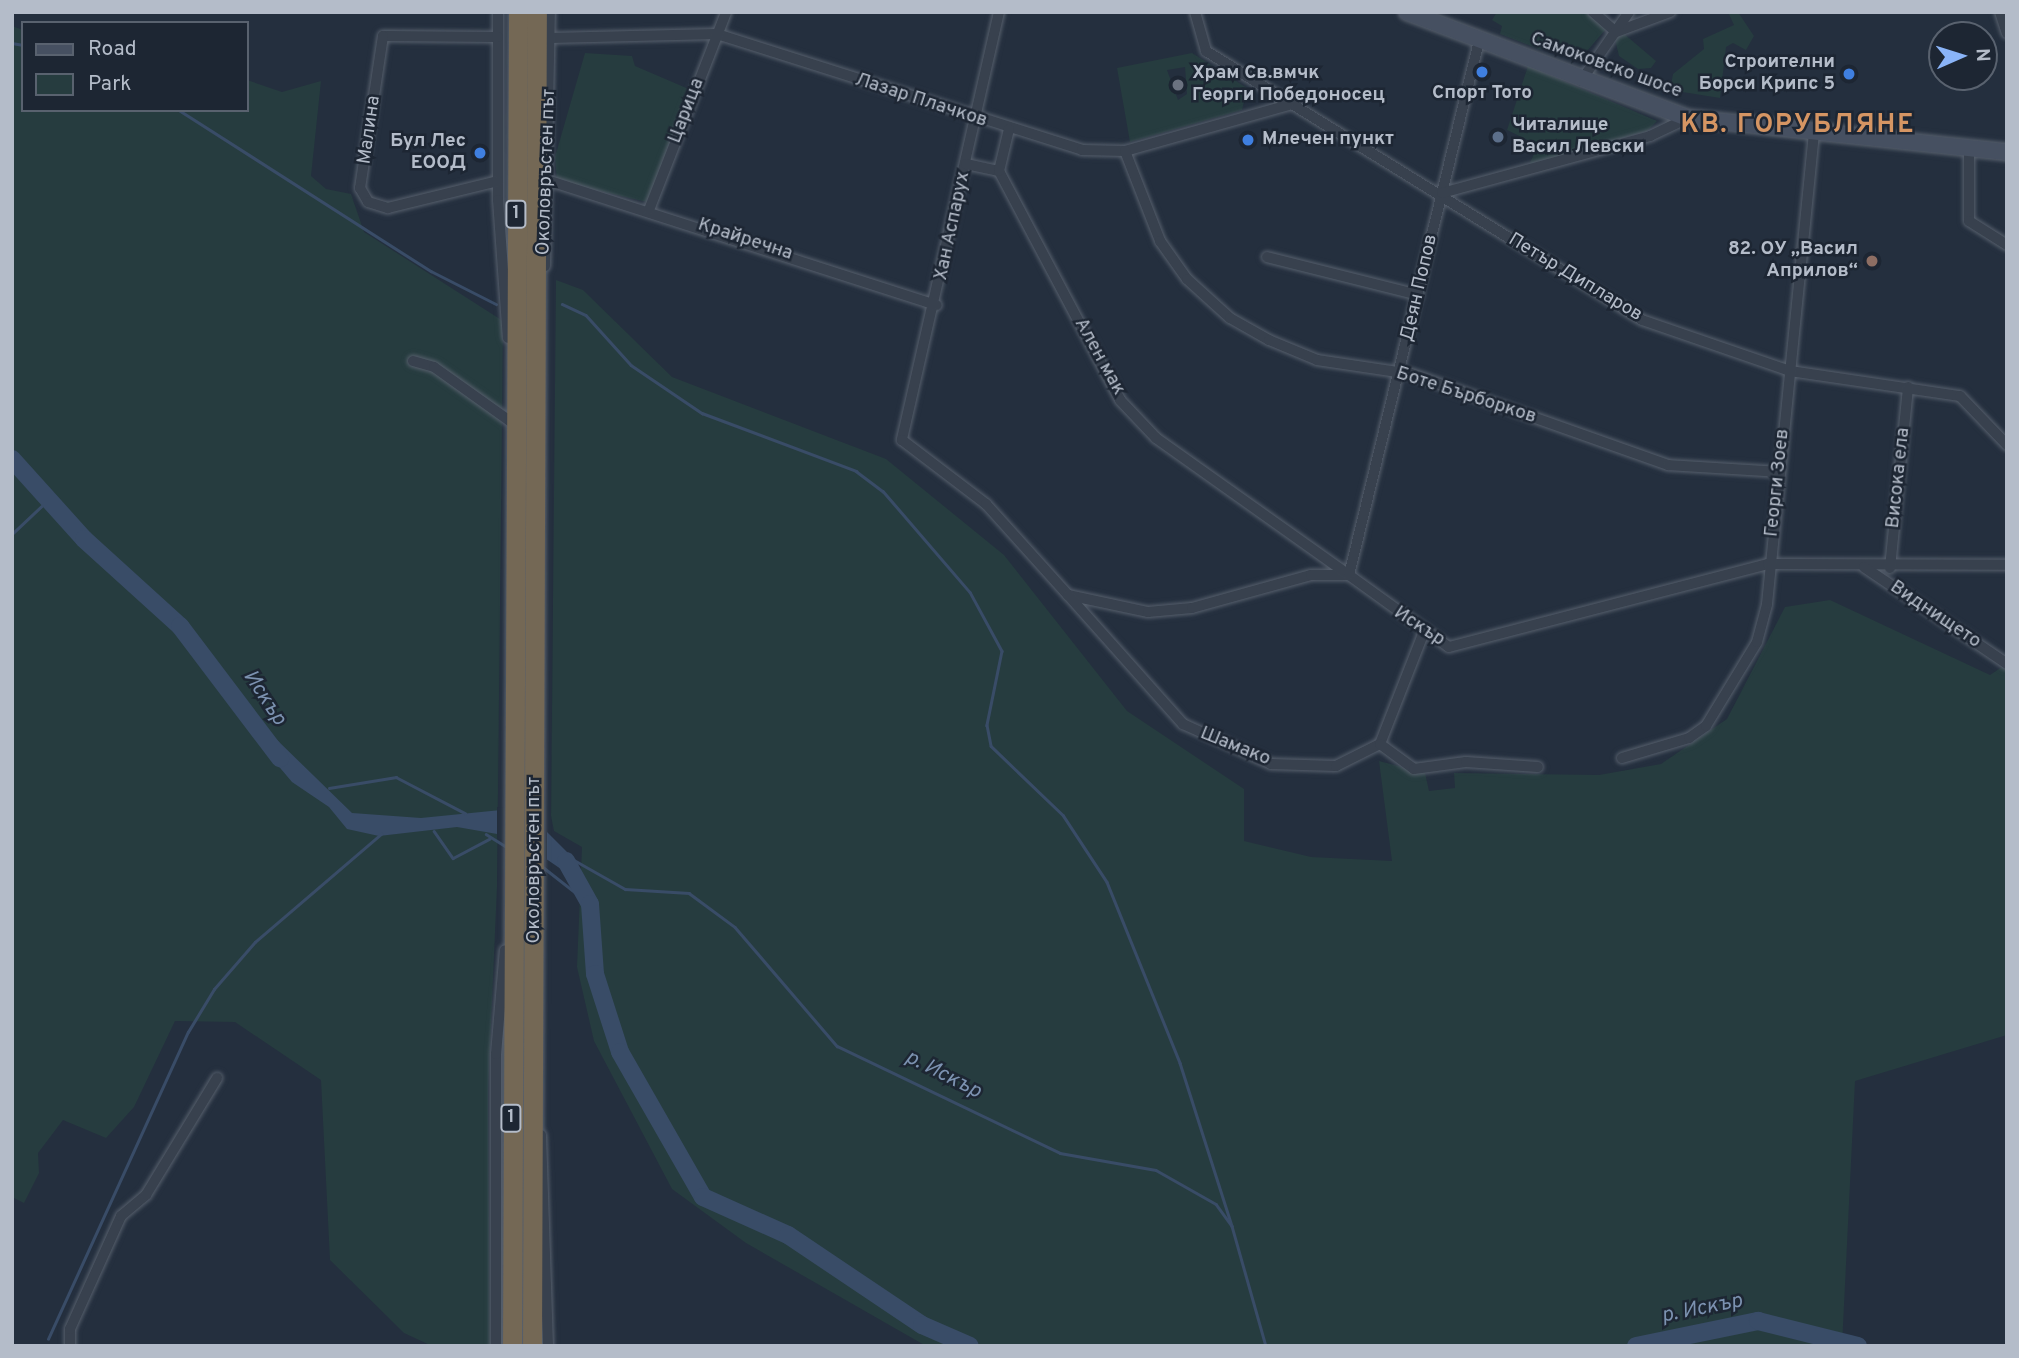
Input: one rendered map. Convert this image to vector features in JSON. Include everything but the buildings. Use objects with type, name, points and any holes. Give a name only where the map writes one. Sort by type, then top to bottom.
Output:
[{"type":"highway","name":"Околовръстен път","points":[[512,1346],[510,891],[518,12]]},
{"type":"highway","name":"Околовръстен път","points":[[532,1346],[537,12]]},
{"type":"main road","name":"Самоковско шосе","points":[[1407,12],[1581,81],[1688,118],[1814,134],[2007,152]]},
{"type":"street","name":"Околовръстен път","points":[[498,12],[498,181],[513,419]]},
{"type":"street","name":"Околовръстен път","points":[[535,374],[550,181],[550,12]]},
{"type":"street","name":"Царица","points":[[649,210],[726,12]]},
{"type":"street","name":"Хан Аспарух","points":[[999,12],[937,305],[902,440],[986,505],[1068,595]]},
{"type":"street","name":"Петър Дипларов","points":[[1195,12],[1206,51],[1290,105],[1442,193],[1642,320],[1790,371],[1960,396],[2007,445]]},
{"type":"street","points":[[1593,12],[1616,32]]},
{"type":"street","points":[[1581,81],[1629,12]]},
{"type":"street","points":[[1616,32],[1670,12]]},
{"type":"street","points":[[2000,12],[2007,33]]},
{"type":"street","name":"Лазар Плачков","points":[[550,38],[717,34],[1009,130],[1082,150],[1125,151],[1290,105]]},
{"type":"street","name":"Малина","points":[[498,37],[383,36],[360,188],[368,202],[387,208],[498,181]]},
{"type":"street","name":"Деян Попов","points":[[1349,575],[1479,41]]},
{"type":"street","points":[[1442,193],[1650,136],[1688,118]]},
{"type":"street","points":[[966,164],[999,171],[1009,130]]},
{"type":"street","name":"Георги Зоев","points":[[1622,758],[1689,738],[1713,715],[1756,642],[1767,604],[1768,564],[1814,134]]},
{"type":"street","points":[[1969,148],[1969,221],[2007,245]]},
{"type":"street","name":"Боте Бърборков","points":[[1125,151],[1160,241],[1187,279],[1230,318],[1317,360],[1400,372],[1668,465],[1780,471]]},
{"type":"street","name":"Ален мак","points":[[999,171],[1120,400],[1156,438],[1349,575]]},
{"type":"street","name":"Крайречна","points":[[550,181],[649,210],[937,305]]},
{"type":"street","points":[[1267,257],[1418,295]]},
{"type":"street","points":[[414,361],[434,367],[513,419]]},
{"type":"street","name":"Висока ела","points":[[1890,568],[1908,387]]},
{"type":"street","name":"Искър","points":[[1349,575],[1423,634],[1449,648],[1467,646],[1768,564],[1890,568],[2007,565]]},
{"type":"street","name":"Виднището","points":[[1864,567],[2007,664]]},
{"type":"street","points":[[1068,595],[1148,612],[1192,608],[1311,575],[1349,575]]},
{"type":"street","name":"Шамако","points":[[1068,595],[1182,724],[1211,742],[1271,764],[1308,766],[1336,766],[1380,744]]},
{"type":"street","points":[[1423,634],[1380,744],[1414,769],[1466,762],[1538,767]]},
{"type":"street","points":[[495,1346],[496,1054],[510,891]]},
{"type":"street","points":[[535,957],[548,1346]]},
{"type":"street","points":[[70,1346],[70,1329],[121,1216],[146,1195],[217,1078]]},
{"type":"green space","points":[[1497,12],[1585,12],[1606,29],[1581,58],[1568,53],[1568,43],[1539,49],[1500,34],[1502,26],[1492,20]]},
{"type":"green space","points":[[1728,12],[1738,12],[1754,36],[1746,50],[1733,43],[1726,47],[1720,98],[1670,90],[1673,74],[1704,49],[1703,39],[1734,25]]},
{"type":"green space","points":[[12,26],[21,29],[21,112],[248,112],[248,80],[282,92],[321,81],[311,176],[326,189],[351,194],[364,232],[503,321],[497,886],[488,1094],[490,1346],[432,1346],[404,1333],[330,1260],[321,1080],[235,1022],[175,1021],[134,1107],[106,1138],[63,1120],[38,1153],[39,1173],[24,1203],[12,1197]]},
{"type":"green space","points":[[1623,33],[1656,61],[1651,68],[1638,69],[1619,56],[1615,39]]},
{"type":"green space","points":[[585,53],[632,56],[635,66],[691,90],[647,202],[557,181],[555,157]]},
{"type":"green space","points":[[1192,53],[1247,88],[1242,110],[1130,142],[1117,68]],"holes":[[[1185,67],[1187,94],[1178,100],[1167,70]]]},
{"type":"green space","points":[[1528,66],[1657,121],[1647,131],[1529,165],[1538,145],[1507,130]]},
{"type":"green space","points":[[556,280],[583,290],[672,377],[886,459],[1004,555],[1127,711],[1244,789],[1244,841],[1311,857],[1392,861],[1379,761],[1425,773],[1429,791],[1455,788],[1454,773],[1599,775],[1661,764],[1727,719],[1785,607],[1830,600],[1990,675],[2002,667],[2007,671],[2007,1035],[1855,1081],[1842,1346],[926,1346],[746,1243],[672,1189],[594,1041],[577,967],[582,847],[554,831],[551,816]]},
{"type":"water","points":[[275,738],[352,813],[421,818],[501,810],[541,826],[567,852],[577,880],[514,837],[457,827],[379,836],[347,829],[329,807],[292,782],[259,743]]},
{"type":"pier","points":[[497,807],[522,810],[547,826],[547,860],[528,845],[497,839]]},
{"type":"waterway","points":[[12,43],[21,45]]},
{"type":"waterway","points":[[182,112],[431,271],[496,304]]},
{"type":"waterway","points":[[562,304],[586,315],[631,365],[702,413],[856,471],[883,491],[970,592],[1002,651],[987,725],[991,746],[1063,815],[1107,882],[1180,1063],[1232,1226]]},
{"type":"waterway","name":"Искър","points":[[12,459],[84,539],[180,626],[280,758]]},
{"type":"waterway","points":[[12,534],[49,499]]},
{"type":"waterway","points":[[329,788],[396,777],[465,813]]},
{"type":"waterway","points":[[434,831],[453,858],[489,839]]},
{"type":"waterway","points":[[48,1339],[188,1032],[214,989],[255,942],[381,834]]},
{"type":"waterway","points":[[486,834],[507,847]]},
{"type":"waterway","name":"р. Искър","points":[[567,856],[625,889],[689,893],[735,927],[837,1046],[1060,1153],[1156,1170],[1216,1204],[1232,1226],[1266,1346]]},
{"type":"waterway","name":"р. Искър","points":[[566,861],[590,904],[595,974],[620,1052],[703,1197],[788,1235],[922,1325],[970,1346]]},
{"type":"waterway","points":[[543,867],[590,904]]},
{"type":"waterway","name":"р. Искър","points":[[1636,1346],[1758,1321],[1858,1346]]},
{"type":"place","name":"Спорт Тото","points":[[1482,72]]},
{"type":"place","name":"Строителни Борси Крипс 5","points":[[1849,74]]},
{"type":"place","name":"Храм Св.вмчк Георги Победоносец","points":[[1178,85]]},
{"type":"place","name":"Читалище Васил Левски","points":[[1498,137]]},
{"type":"place","name":"Млечен пункт","points":[[1248,140]]},
{"type":"place","name":"Бул Лес ЕООД","points":[[480,153]]},
{"type":"place","name":"82. ОУ „Васил Априлов“","points":[[1872,261]]},
{"type":"district","name":"КВ. ГОРУБЛЯНЕ","points":[[1798,126]]}]
